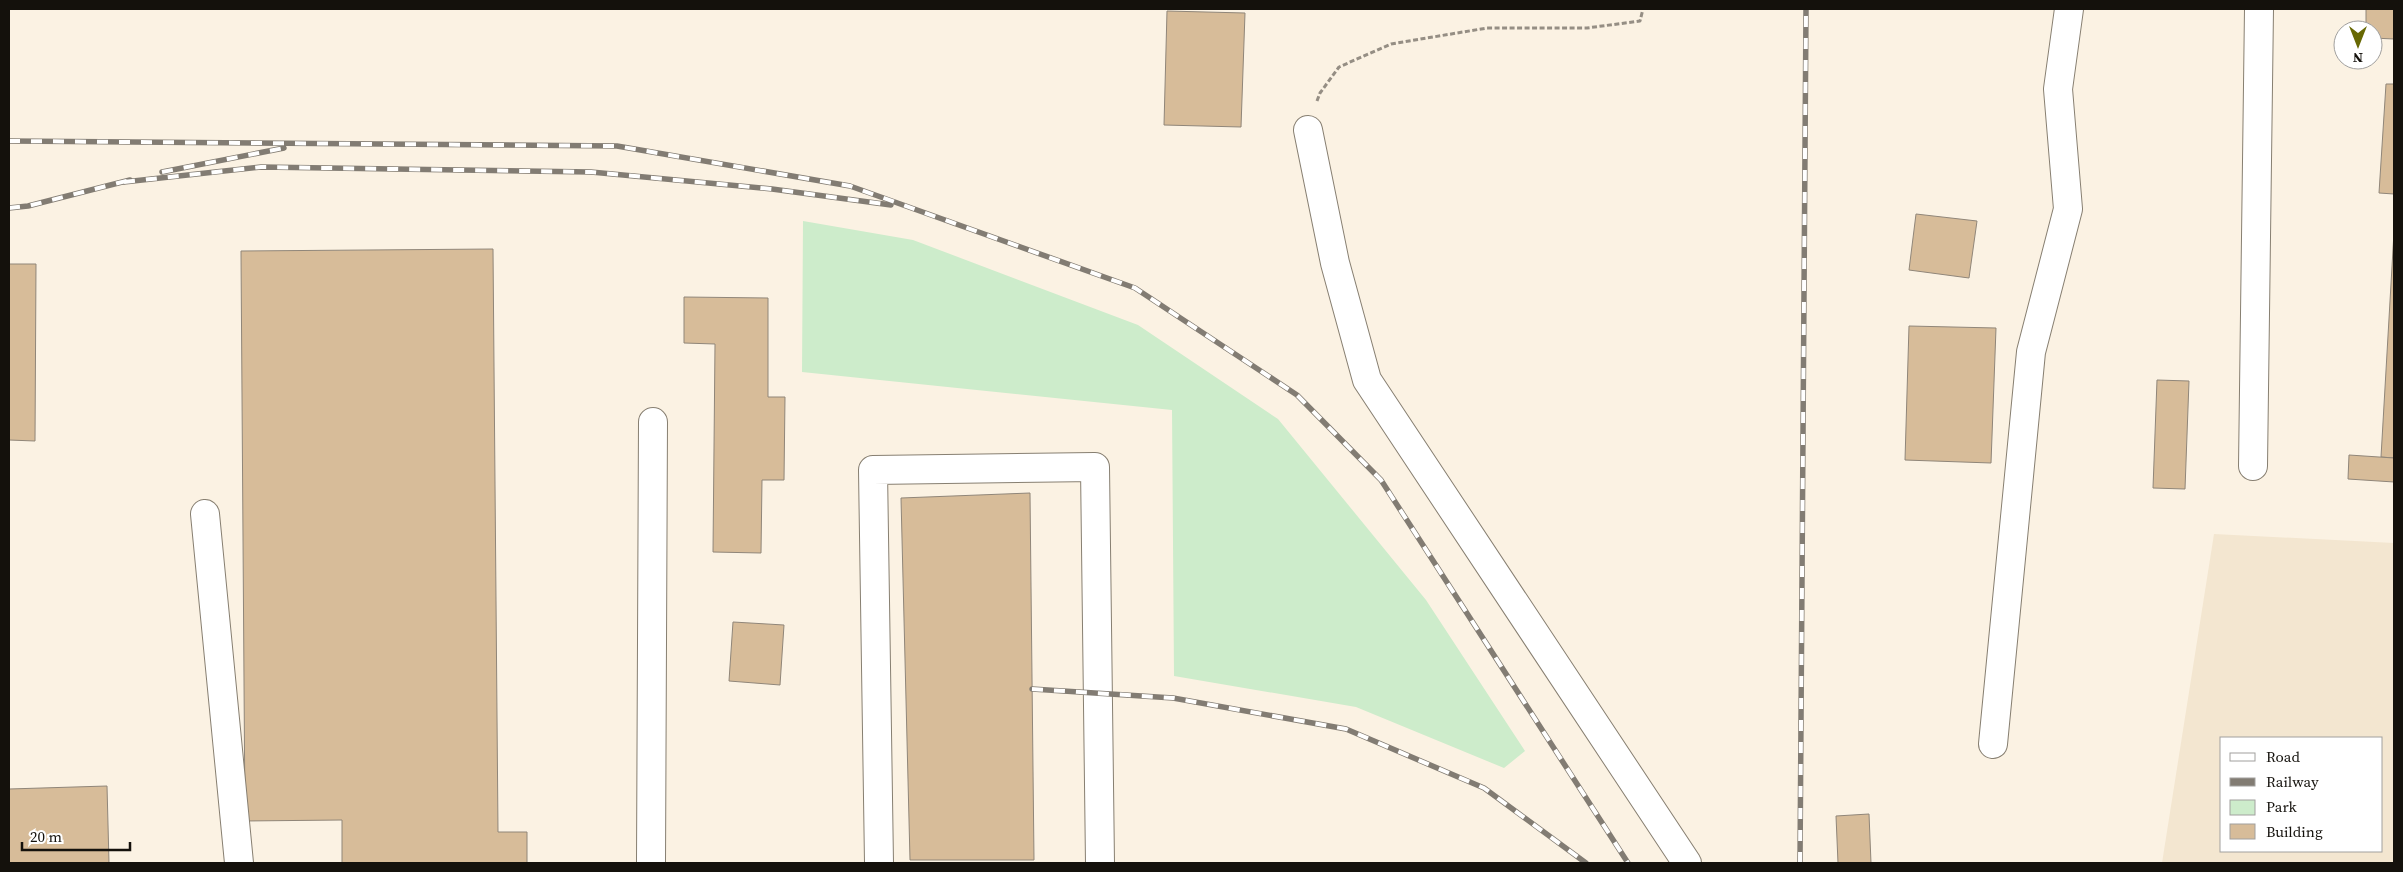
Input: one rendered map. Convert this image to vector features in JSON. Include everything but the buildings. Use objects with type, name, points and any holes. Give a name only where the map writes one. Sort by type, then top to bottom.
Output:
[{"type":"street","points":[[1993,744],[2031,352],[2068,209],[2058,89],[2069,9]]},
{"type":"street","points":[[2253,466],[2259,9]]},
{"type":"street","points":[[1308,130],[1335,263],[1367,380],[1686,863]]},
{"type":"street","points":[[651,863],[653,422]]},
{"type":"street","points":[[879,863],[873,470],[1095,467],[1100,863]]},
{"type":"street","points":[[205,514],[239,863]]},
{"type":"path","points":[[1308,130],[1320,93],[1339,67],[1391,44],[1487,28],[1587,28],[1640,22],[1643,9]]},
{"type":"shaded area","points":[[2214,534],[2394,543],[2394,863],[2162,863]]},
{"type":"green space","points":[[803,221],[913,240],[1138,325],[1278,419],[1426,600],[1525,751],[1504,768],[1356,707],[1174,676],[1172,410],[802,372]]},
{"type":"railway","points":[[1800,863],[1806,9]]},
{"type":"railway","points":[[9,141],[617,146],[850,186],[1135,288],[1297,395],[1381,480],[1628,863]]},
{"type":"railway","points":[[162,172],[284,148]]},
{"type":"railway","points":[[124,182],[261,167],[591,172],[772,189],[891,205]]},
{"type":"railway","points":[[9,208],[28,206],[130,180]]},
{"type":"railway","points":[[1032,689],[1173,698],[1346,729],[1484,788],[1586,863]]}]
